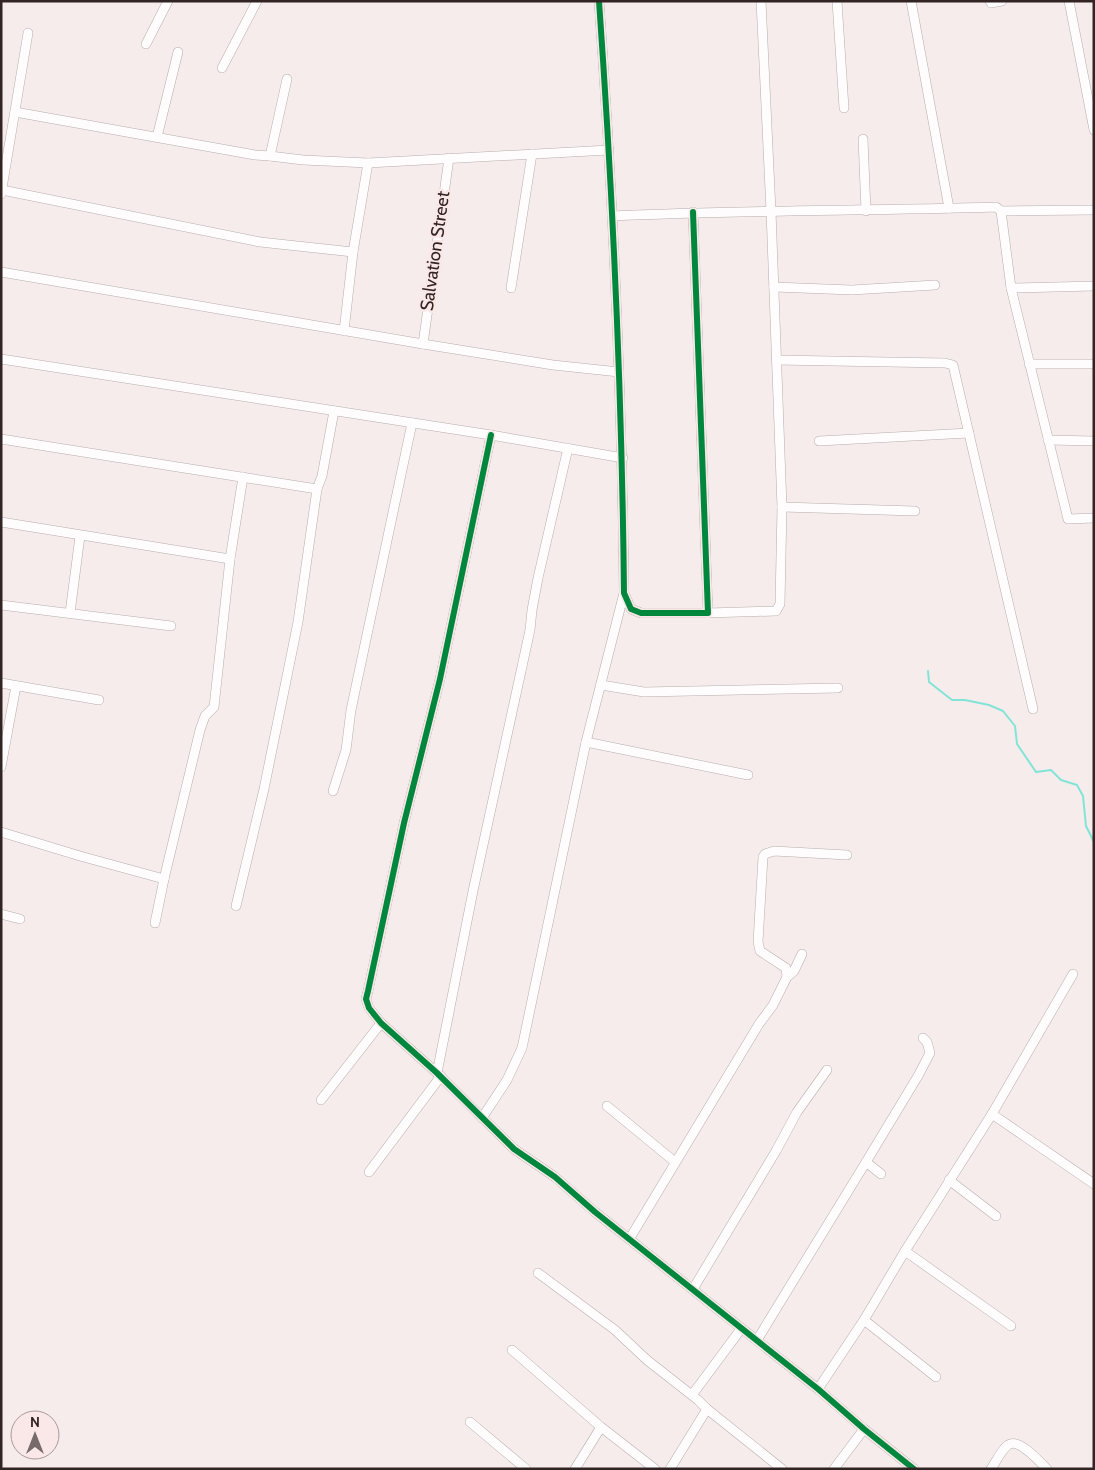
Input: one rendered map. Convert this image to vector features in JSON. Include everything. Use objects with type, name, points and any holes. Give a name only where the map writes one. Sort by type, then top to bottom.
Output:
[{"type":"street","points":[[146,44],[168,1]]},
{"type":"street","points":[[222,68],[257,1]]},
{"type":"street","points":[[482,1118],[507,1080],[522,1048],[586,742],[624,593],[623,458],[610,150],[599,1]]},
{"type":"street","points":[[624,593],[631,609],[641,613],[776,611],[780,604],[782,507],[772,211],[761,1]]},
{"type":"street","points":[[837,1],[844,108]]},
{"type":"street","points":[[912,1],[949,208]]},
{"type":"street","points":[[990,1],[991,3],[1002,1]]},
{"type":"street","points":[[1069,1],[1094,130]]},
{"type":"street","points":[[1,194],[28,33]]},
{"type":"street","points":[[157,137],[178,52]]},
{"type":"street","points":[[270,156],[287,79]]},
{"type":"street","points":[[16,112],[255,155],[303,160],[368,163],[610,150]]},
{"type":"street","points":[[863,139],[866,211]]},
{"type":"street","points":[[511,288],[532,154]]},
{"type":"street","name":"Salvation Street","points":[[423,344],[448,158]]},
{"type":"street","points":[[344,331],[353,252],[368,163]]},
{"type":"street","points":[[2,190],[260,242],[353,252]]},
{"type":"street","points":[[612,216],[693,212],[866,211],[996,207],[1000,211],[1010,288],[1068,519],[1094,518]]},
{"type":"street","points":[[1000,211],[1094,210]]},
{"type":"street","points":[[693,212],[708,613]]},
{"type":"street","points":[[1,272],[423,344],[553,365],[619,372]]},
{"type":"street","points":[[774,287],[852,290],[935,285]]},
{"type":"street","points":[[1010,288],[1094,286]]},
{"type":"street","points":[[1,359],[491,435],[623,458]]},
{"type":"street","points":[[776,360],[949,363],[953,365],[1033,708]]},
{"type":"street","points":[[1029,364],[1094,364]]},
{"type":"street","points":[[236,906],[264,789],[298,622],[318,489],[334,411]]},
{"type":"street","points":[[333,791],[346,750],[351,710],[412,423]]},
{"type":"street","points":[[819,441],[969,433]]},
{"type":"street","points":[[491,435],[440,679],[404,823],[366,999],[369,1008],[381,1023],[439,1075],[514,1149],[555,1177],[595,1212],[818,1389],[864,1430],[914,1469]]},
{"type":"street","points":[[1,439],[318,489]]},
{"type":"street","points":[[1048,440],[1094,441]]},
{"type":"street","points":[[369,1172],[439,1075],[473,891],[530,630],[542,559],[568,448]]},
{"type":"street","points":[[155,923],[200,730],[205,716],[214,708],[230,559],[243,477]]},
{"type":"street","points":[[782,507],[915,511]]},
{"type":"street","points":[[1,522],[230,559]]},
{"type":"street","points":[[70,613],[80,536]]},
{"type":"street","points":[[1,604],[171,626]]},
{"type":"street","points":[[1,684],[99,700]]},
{"type":"street","points":[[601,685],[644,692],[838,688]]},
{"type":"street","points":[[1,767],[16,686]]},
{"type":"street","points":[[586,742],[748,774]]},
{"type":"street","points":[[1,832],[164,879]]},
{"type":"street","points":[[788,977],[786,968],[760,951],[758,942],[763,857],[765,854],[774,851],[847,855]]},
{"type":"street","points":[[1,914],[20,920]]},
{"type":"street","points":[[630,1238],[773,1005],[788,977],[794,971],[802,954]]},
{"type":"street","points":[[818,1389],[864,1320],[949,1180],[992,1114],[1073,974]]},
{"type":"street","points":[[320,1100],[381,1023]]},
{"type":"street","points":[[757,1340],[918,1076],[930,1053],[927,1042],[923,1038]]},
{"type":"street","points":[[693,1289],[776,1152],[797,1112],[827,1070]]},
{"type":"street","points":[[606,1106],[675,1162]]},
{"type":"street","points":[[992,1114],[1094,1184]]},
{"type":"street","points":[[866,1162],[880,1174]]},
{"type":"street","points":[[949,1180],[996,1216]]},
{"type":"street","points":[[905,1251],[1011,1326]]},
{"type":"street","points":[[538,1273],[615,1330],[647,1360],[782,1469]]},
{"type":"street","points":[[864,1320],[936,1377]]},
{"type":"street","points":[[692,1395],[741,1329]]},
{"type":"street","points":[[512,1350],[601,1428],[655,1469]]},
{"type":"street","points":[[670,1469],[707,1409]]},
{"type":"street","points":[[470,1422],[526,1469]]},
{"type":"street","points":[[575,1469],[601,1428]]},
{"type":"street","points":[[834,1469],[864,1430]]},
{"type":"street","points":[[991,1469],[1007,1445],[1013,1443],[1020,1444],[1048,1469]]},
{"type":"waterway","points":[[928,671],[929,682],[952,700],[965,700],[989,705],[1003,711],[1015,726],[1017,744],[1036,772],[1051,770],[1061,780],[1077,785],[1083,796],[1086,826],[1094,842]]},
{"type":"cycle path","points":[[599,1],[616,297],[624,593],[631,609],[641,613],[708,613],[693,212]]},
{"type":"cycle path","points":[[491,435],[440,679],[404,823],[366,999],[369,1008],[381,1023],[437,1073],[514,1149],[555,1177],[595,1212],[818,1389],[914,1469]]}]
